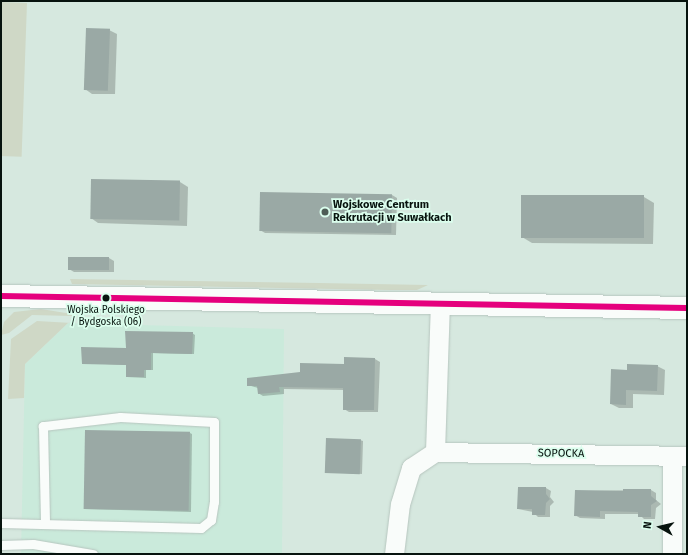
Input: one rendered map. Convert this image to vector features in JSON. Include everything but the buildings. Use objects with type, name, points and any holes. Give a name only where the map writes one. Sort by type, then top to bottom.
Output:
[{"type":"street","points":[[1,296],[687,308]]},
{"type":"street","points":[[394,554],[400,504],[411,468],[435,452],[440,303]]},
{"type":"street","name":"SOPOCKA","points":[[435,452],[679,456]]},
{"type":"street","points":[[672,554],[679,456]]},
{"type":"lane","points":[[1,523],[201,528],[211,520],[214,502],[214,422],[120,417],[43,426],[45,524]]},
{"type":"lane","points":[[1,545],[33,544],[59,551],[93,554]]},
{"type":"shaded area","points":[[1,2],[27,3],[22,157],[1,156]]},
{"type":"shaded area","points":[[70,279],[428,285],[417,290],[390,290],[72,284]]},
{"type":"shaded area","points":[[41,309],[72,314],[72,316],[32,315],[9,333],[1,335],[4,322],[14,312]]},
{"type":"shaded area","points":[[37,321],[72,323],[68,323],[25,364],[24,398],[8,399],[11,339]]},
{"type":"shaded area","points":[[68,323],[284,329],[282,554],[21,554],[25,364]]},
{"type":"transit line","points":[[1,296],[687,308]]},
{"type":"place","name":"Wojskowe Centrum Rekrutacji w Suwałkach","points":[[325,212]]},
{"type":"place","name":"Wojska Polskiego / Bydgoska (06)","points":[[106,298]]}]
